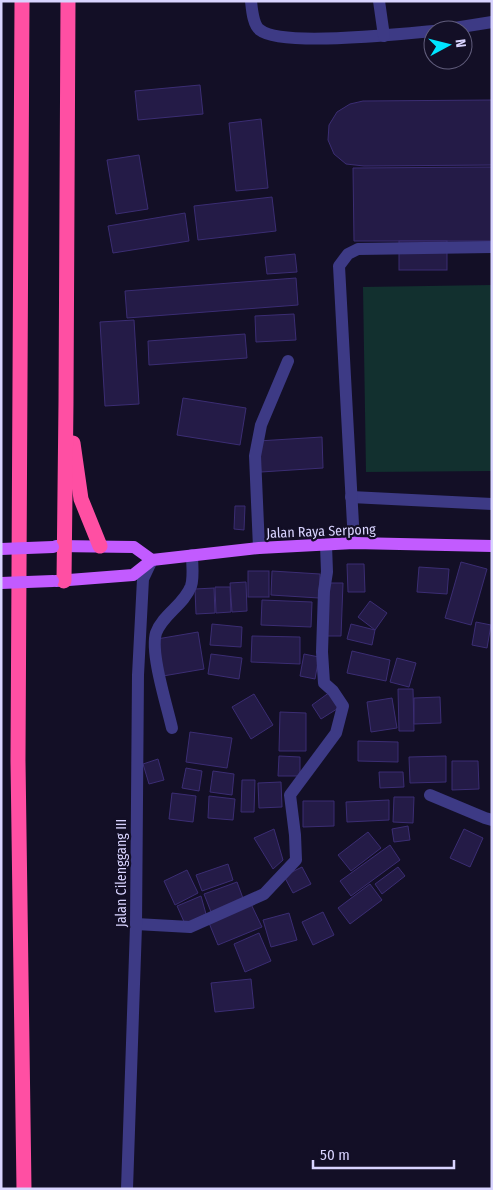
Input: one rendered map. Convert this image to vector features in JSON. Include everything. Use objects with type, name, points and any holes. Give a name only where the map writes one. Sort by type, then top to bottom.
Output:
[{"type":"highway","points":[[22,1],[18,762],[24,1189]]},
{"type":"highway","points":[[58,581],[58,546],[66,402],[68,1]]},
{"type":"highway","points":[[66,402],[81,500],[100,546]]},
{"type":"main road","name":"Jalan Raya Serpong","points":[[152,560],[259,548],[354,543],[492,546]]},
{"type":"main road","points":[[1,549],[58,546],[134,547],[152,560],[133,575],[1,583]]},
{"type":"street","points":[[251,1],[258,29],[268,35],[317,38],[384,36],[423,32]]},
{"type":"street","points":[[379,1],[384,36]]},
{"type":"street","points":[[473,25],[492,22]]},
{"type":"street","points":[[354,543],[339,266],[348,254],[358,249],[492,247]]},
{"type":"street","points":[[259,548],[256,447],[260,425],[288,361]]},
{"type":"street","points":[[351,497],[492,504]]},
{"type":"street","points":[[136,924],[190,927],[264,894],[296,860],[290,795],[336,733],[342,706],[334,691],[324,683],[322,652],[324,592],[327,572],[326,545]]},
{"type":"street","points":[[172,728],[157,663],[155,642],[157,632],[166,618],[187,594],[192,584],[192,555]]},
{"type":"street","name":"Jalan Cilenggang III","points":[[126,1187],[136,924],[138,675],[143,579],[152,560]]},
{"type":"street","points":[[430,795],[492,820]]},
{"type":"green space","points":[[492,285],[492,471],[366,472],[363,287]]},
{"type":"building","points":[[200,85],[203,114],[138,120],[135,91]]},
{"type":"building","points":[[492,100],[492,165],[364,166],[346,164],[334,154],[328,140],[329,125],[337,112],[350,104],[363,101]]},
{"type":"building","points":[[261,119],[268,188],[236,191],[229,123]]},
{"type":"building","points":[[139,155],[148,209],[116,214],[107,160]]},
{"type":"building","points":[[492,167],[492,241],[354,241],[353,168]]},
{"type":"building","points":[[272,197],[276,231],[198,240],[194,206]]},
{"type":"building","points":[[185,213],[189,241],[113,253],[108,226]]},
{"type":"building","points":[[399,241],[447,241],[447,270],[399,270]]},
{"type":"building","points":[[295,254],[297,272],[267,274],[265,257]]},
{"type":"building","points":[[296,278],[298,305],[127,318],[125,291]]},
{"type":"building","points":[[294,314],[296,340],[256,342],[255,316]]},
{"type":"building","points":[[134,320],[139,404],[105,406],[100,322]]},
{"type":"building","points":[[245,334],[247,358],[149,365],[148,341]]},
{"type":"building","points":[[183,398],[246,408],[240,445],[177,435]]},
{"type":"building","points":[[322,437],[323,468],[261,472],[258,441]]},
{"type":"building","points":[[235,506],[245,506],[244,530],[234,529]]},
{"type":"building","points":[[461,562],[487,569],[471,625],[445,618]]},
{"type":"building","points":[[347,564],[364,564],[365,592],[348,592]]},
{"type":"building","points":[[419,567],[449,569],[447,594],[417,592]]},
{"type":"building","points":[[248,571],[269,571],[269,597],[248,597]]},
{"type":"building","points":[[272,571],[320,574],[319,598],[271,595]]},
{"type":"building","points":[[246,582],[247,611],[232,612],[230,583]]},
{"type":"building","points":[[329,583],[343,583],[341,636],[327,636]]},
{"type":"building","points":[[215,587],[230,587],[231,612],[216,613]]},
{"type":"building","points":[[214,588],[215,613],[196,614],[195,589]]},
{"type":"building","points":[[262,600],[312,602],[311,627],[261,625]]},
{"type":"building","points":[[370,601],[387,613],[375,630],[358,617]]},
{"type":"building","points":[[476,622],[491,625],[487,648],[472,645]]},
{"type":"building","points":[[212,624],[242,627],[241,647],[210,645]]},
{"type":"building","points":[[351,624],[375,630],[372,645],[347,639]]},
{"type":"building","points":[[198,632],[204,669],[163,676],[157,639]]},
{"type":"building","points":[[252,636],[300,637],[300,664],[251,662]]},
{"type":"building","points":[[352,651],[390,660],[386,681],[347,673]]},
{"type":"building","points":[[211,654],[242,658],[239,679],[208,674]]},
{"type":"building","points":[[304,654],[319,657],[315,679],[300,676]]},
{"type":"building","points":[[397,658],[416,663],[409,687],[390,682]]},
{"type":"building","points":[[398,689],[413,689],[414,731],[399,731]]},
{"type":"building","points":[[330,692],[340,707],[321,719],[312,705]]},
{"type":"building","points":[[254,694],[273,725],[251,739],[232,707]]},
{"type":"building","points":[[440,697],[441,723],[414,724],[414,698]]},
{"type":"building","points":[[392,698],[397,728],[371,732],[367,702]]},
{"type":"building","points":[[280,712],[306,713],[306,751],[279,751]]},
{"type":"building","points":[[190,732],[232,738],[227,768],[186,762]]},
{"type":"building","points":[[358,741],[398,742],[398,762],[358,761]]},
{"type":"building","points":[[279,756],[300,757],[300,776],[278,776]]},
{"type":"building","points":[[446,756],[446,782],[410,783],[409,757]]},
{"type":"building","points":[[158,759],[164,780],[149,784],[143,764]]},
{"type":"building","points":[[452,761],[478,761],[479,789],[452,790]]},
{"type":"building","points":[[186,768],[202,771],[199,791],[182,788]]},
{"type":"building","points":[[213,771],[234,774],[232,795],[210,792]]},
{"type":"building","points":[[379,772],[403,772],[404,787],[380,788]]},
{"type":"building","points":[[242,780],[255,780],[254,812],[241,812]]},
{"type":"building","points":[[281,782],[282,807],[259,808],[258,783]]},
{"type":"building","points":[[172,793],[196,796],[193,822],[169,819]]},
{"type":"building","points":[[209,796],[235,799],[233,820],[208,818]]},
{"type":"building","points":[[394,797],[414,797],[413,823],[393,822]]},
{"type":"building","points":[[389,800],[389,820],[347,822],[346,802]]},
{"type":"building","points":[[303,801],[334,801],[334,826],[303,827]]},
{"type":"building","points":[[408,826],[410,840],[394,842],[392,829]]},
{"type":"building","points":[[274,829],[283,860],[273,869],[254,838]]},
{"type":"building","points":[[464,829],[483,838],[470,867],[450,858]]},
{"type":"building","points":[[368,832],[381,848],[351,871],[338,855]]},
{"type":"building","points":[[390,845],[400,860],[351,896],[340,881]]},
{"type":"building","points":[[228,864],[233,880],[202,891],[196,875]]},
{"type":"building","points":[[302,867],[311,884],[293,893],[284,876]]},
{"type":"building","points":[[398,867],[405,876],[382,894],[375,884]]},
{"type":"building","points":[[187,870],[198,893],[175,905],[164,881]]},
{"type":"building","points":[[237,882],[244,901],[211,912],[204,894]]},
{"type":"building","points":[[370,884],[382,900],[350,924],[338,908]]},
{"type":"building","points":[[201,896],[206,914],[185,924],[177,906]]},
{"type":"building","points":[[251,904],[262,927],[218,945],[209,923]]},
{"type":"building","points":[[323,912],[334,935],[313,945],[302,922]]},
{"type":"building","points":[[289,913],[297,940],[271,947],[263,920]]},
{"type":"building","points":[[259,933],[271,961],[245,972],[234,944]]},
{"type":"building","points":[[251,979],[254,1008],[215,1012],[211,983]]}]
